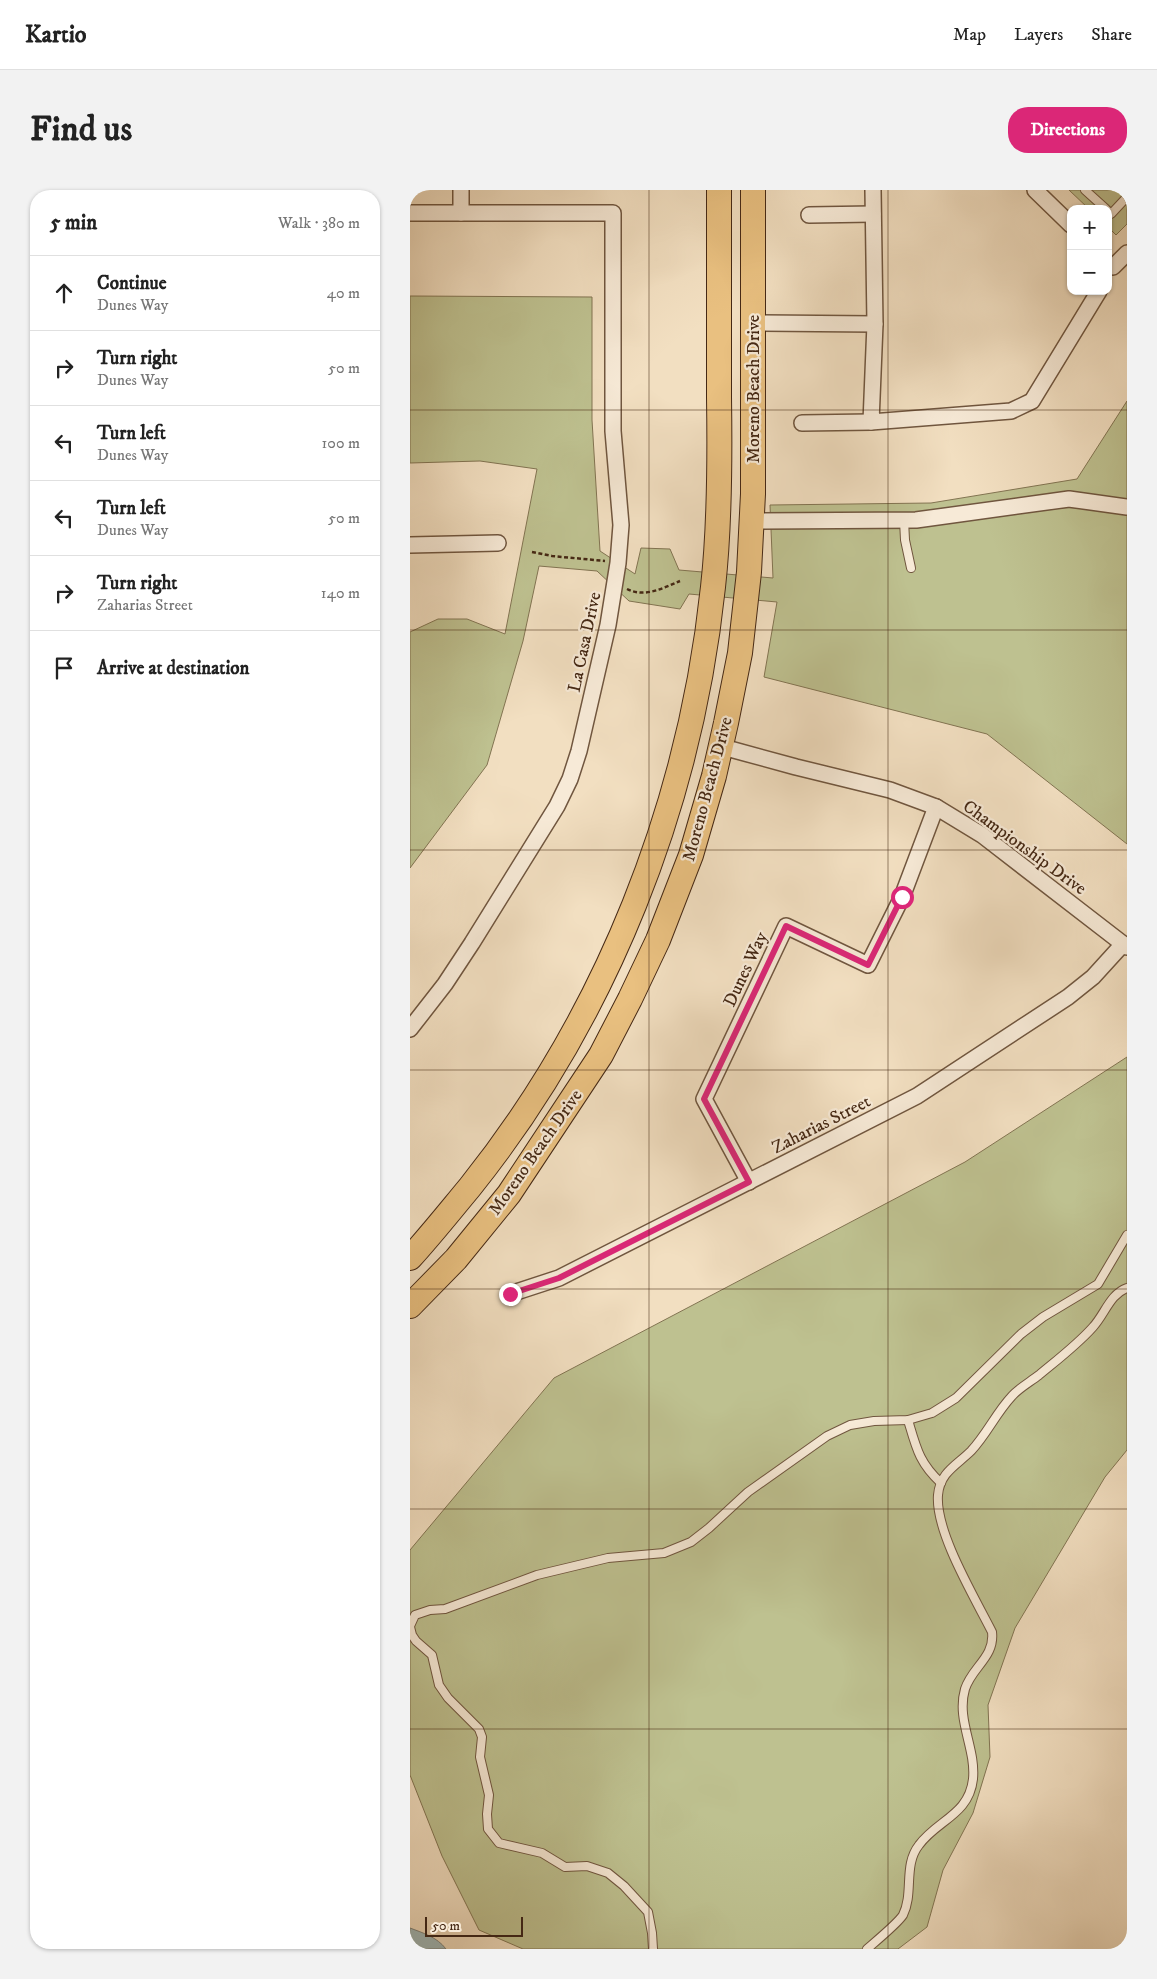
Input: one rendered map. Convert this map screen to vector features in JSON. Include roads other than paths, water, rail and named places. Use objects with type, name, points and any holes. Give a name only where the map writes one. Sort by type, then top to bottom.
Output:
[{"type":"main road","name":"Moreno Beach Drive","points":[[410,1306],[456,1259],[509,1194],[600,1055],[630,999],[662,932],[690,855],[714,776],[719,746],[726,723],[740,653],[749,572],[752,521],[753,190]]},
{"type":"main road","name":"Moreno Beach Drive","points":[[410,1258],[430,1237],[498,1151],[546,1081],[601,980],[626,927],[656,849],[688,736],[707,642],[714,584],[720,451],[719,198]]},
{"type":"main road","points":[[719,198],[733,235],[736,312],[743,320],[753,323]]},
{"type":"main road","points":[[688,736],[719,746]]},
{"type":"street","points":[[410,213],[461,213],[462,190]]},
{"type":"street","points":[[871,422],[875,324],[873,190]]},
{"type":"street","points":[[1035,190],[1067,221]]},
{"type":"street","name":"La Casa Drive","points":[[410,1029],[445,984],[472,943],[557,806],[570,779],[579,751],[608,625],[618,563],[621,525],[612,431],[612,213],[461,213]]},
{"type":"street","points":[[809,215],[873,214]]},
{"type":"street","points":[[1112,266],[1127,253]]},
{"type":"street","points":[[802,423],[871,422],[1011,411],[1032,401],[1096,295]]},
{"type":"street","points":[[753,323],[875,324]]},
{"type":"street","points":[[752,521],[939,518],[1069,499],[1127,507]]},
{"type":"street","points":[[410,545],[498,543]]},
{"type":"street","name":"Championship Drive","points":[[719,746],[890,790],[936,807],[982,835],[1125,946]]},
{"type":"street","name":"Dunes Way","points":[[749,1182],[704,1099],[786,926],[868,965],[902,897],[936,807]]},
{"type":"street","name":"Zaharias Street","points":[[510,1294],[559,1278],[917,1096],[1068,997],[1093,977],[1125,946]]},
{"type":"lane","points":[[1088,191],[1102,205]]},
{"type":"lane","points":[[1112,213],[1127,197]]},
{"type":"lane","points":[[904,520],[905,540],[911,568]]},
{"type":"lane","points":[[653,1949],[648,1912],[624,1886],[608,1873],[587,1866],[565,1867],[542,1853],[498,1843],[488,1829],[486,1814],[489,1795],[480,1757],[482,1737],[479,1729],[448,1698],[439,1685],[432,1655],[416,1641],[410,1627],[415,1614],[445,1609],[537,1575],[608,1558],[664,1554],[691,1542],[748,1492],[827,1436],[850,1425],[874,1421],[908,1420],[932,1413],[956,1398],[1021,1334],[1043,1317],[1098,1284],[1127,1235]]},
{"type":"lane","points":[[867,1949],[902,1915],[907,1900],[908,1869],[918,1846],[931,1832],[964,1805],[973,1779],[971,1753],[963,1725],[965,1688],[984,1661],[992,1646],[993,1639],[992,1632],[963,1576],[947,1537],[938,1508],[941,1483],[944,1475],[970,1451],[1012,1395],[1078,1342],[1094,1326],[1117,1292],[1127,1288]]},
{"type":"lane","points":[[908,1420],[920,1458],[928,1471],[941,1483]]},
{"type":"water","points":[[410,1928],[434,1938],[446,1949],[410,1949]]}]
